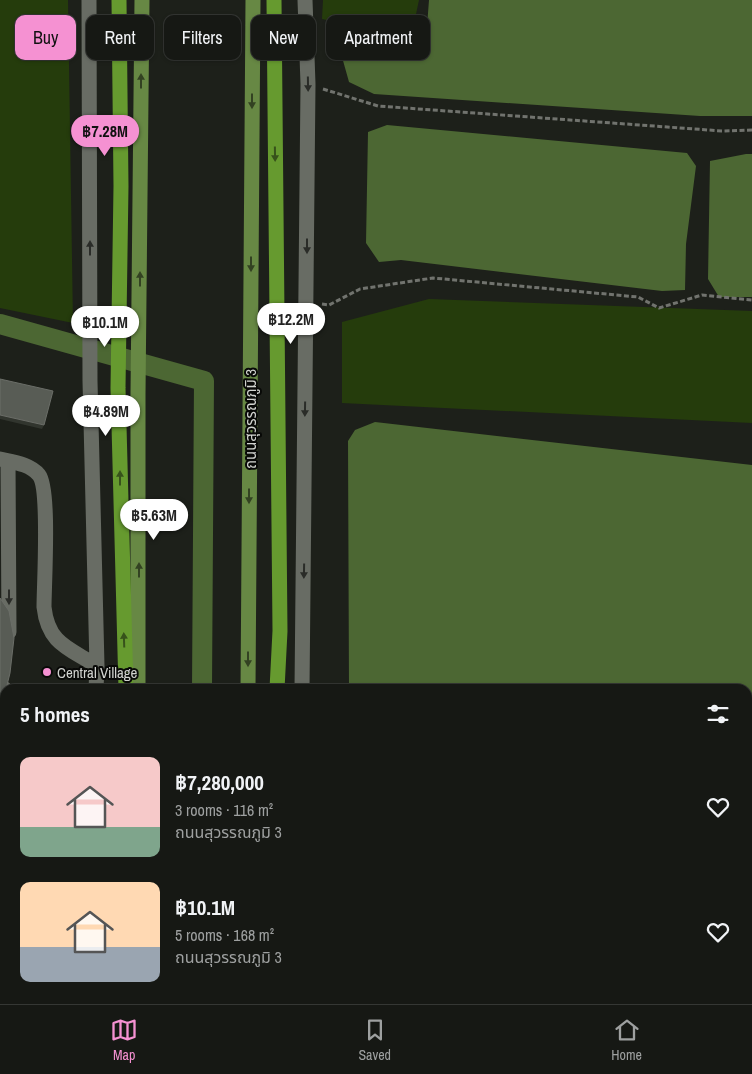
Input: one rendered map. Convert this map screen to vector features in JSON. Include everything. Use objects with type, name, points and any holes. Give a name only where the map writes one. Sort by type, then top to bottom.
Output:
[{"type":"highway","points":[[119,0],[121,186],[118,388],[126,684]]},
{"type":"highway","points":[[274,0],[280,631],[277,684]]},
{"type":"main road","points":[[138,684],[138,394],[142,0]]},
{"type":"main road","name":"ถนนสุวรรณภูมิ 3","points":[[248,684],[253,0]]},
{"type":"street","points":[[88,0],[90,381],[96,684]]},
{"type":"street","points":[[302,684],[308,84],[305,0]]},
{"type":"street","points":[[10,650],[4,460],[27,466],[40,476],[45,496],[44,607],[46,622],[50,632],[56,640],[97,666]]},
{"type":"street","points":[[5,684],[6,679]]},
{"type":"path","points":[[308,84],[378,106],[722,131],[752,130]]},
{"type":"path","points":[[307,303],[330,305],[360,290],[433,278],[638,297],[659,308],[702,295],[752,300]]},
{"type":"shaded area","points":[[0,0],[68,0],[68,15],[15,15],[15,60],[69,60],[73,323],[0,308]]},
{"type":"shaded area","points":[[323,0],[419,0],[416,15],[326,15],[326,20],[322,19]]},
{"type":"shaded area","points":[[429,0],[752,0],[752,116],[700,116],[374,94],[349,82],[343,60],[430,60],[430,15],[428,15]]},
{"type":"shaded area","points":[[387,125],[687,153],[696,166],[686,244],[685,290],[662,291],[401,260],[379,262],[366,243],[368,132]]},
{"type":"shaded area","points":[[752,154],[752,297],[719,297],[708,279],[710,161]]},
{"type":"shaded area","points":[[429,299],[752,311],[752,423],[342,403],[342,322]]},
{"type":"shaded area","points":[[375,422],[752,465],[752,684],[349,684],[348,441],[355,430]]},
{"type":"building","points":[[0,379],[53,391],[44,425],[0,415]]},
{"type":"building","points":[[0,598],[9,611],[14,638],[7,684],[0,684]]},
{"type":"waterway","points":[[0,324],[204,381],[202,684]]},
{"type":"place","name":"Central Village","points":[[47,672]]}]
